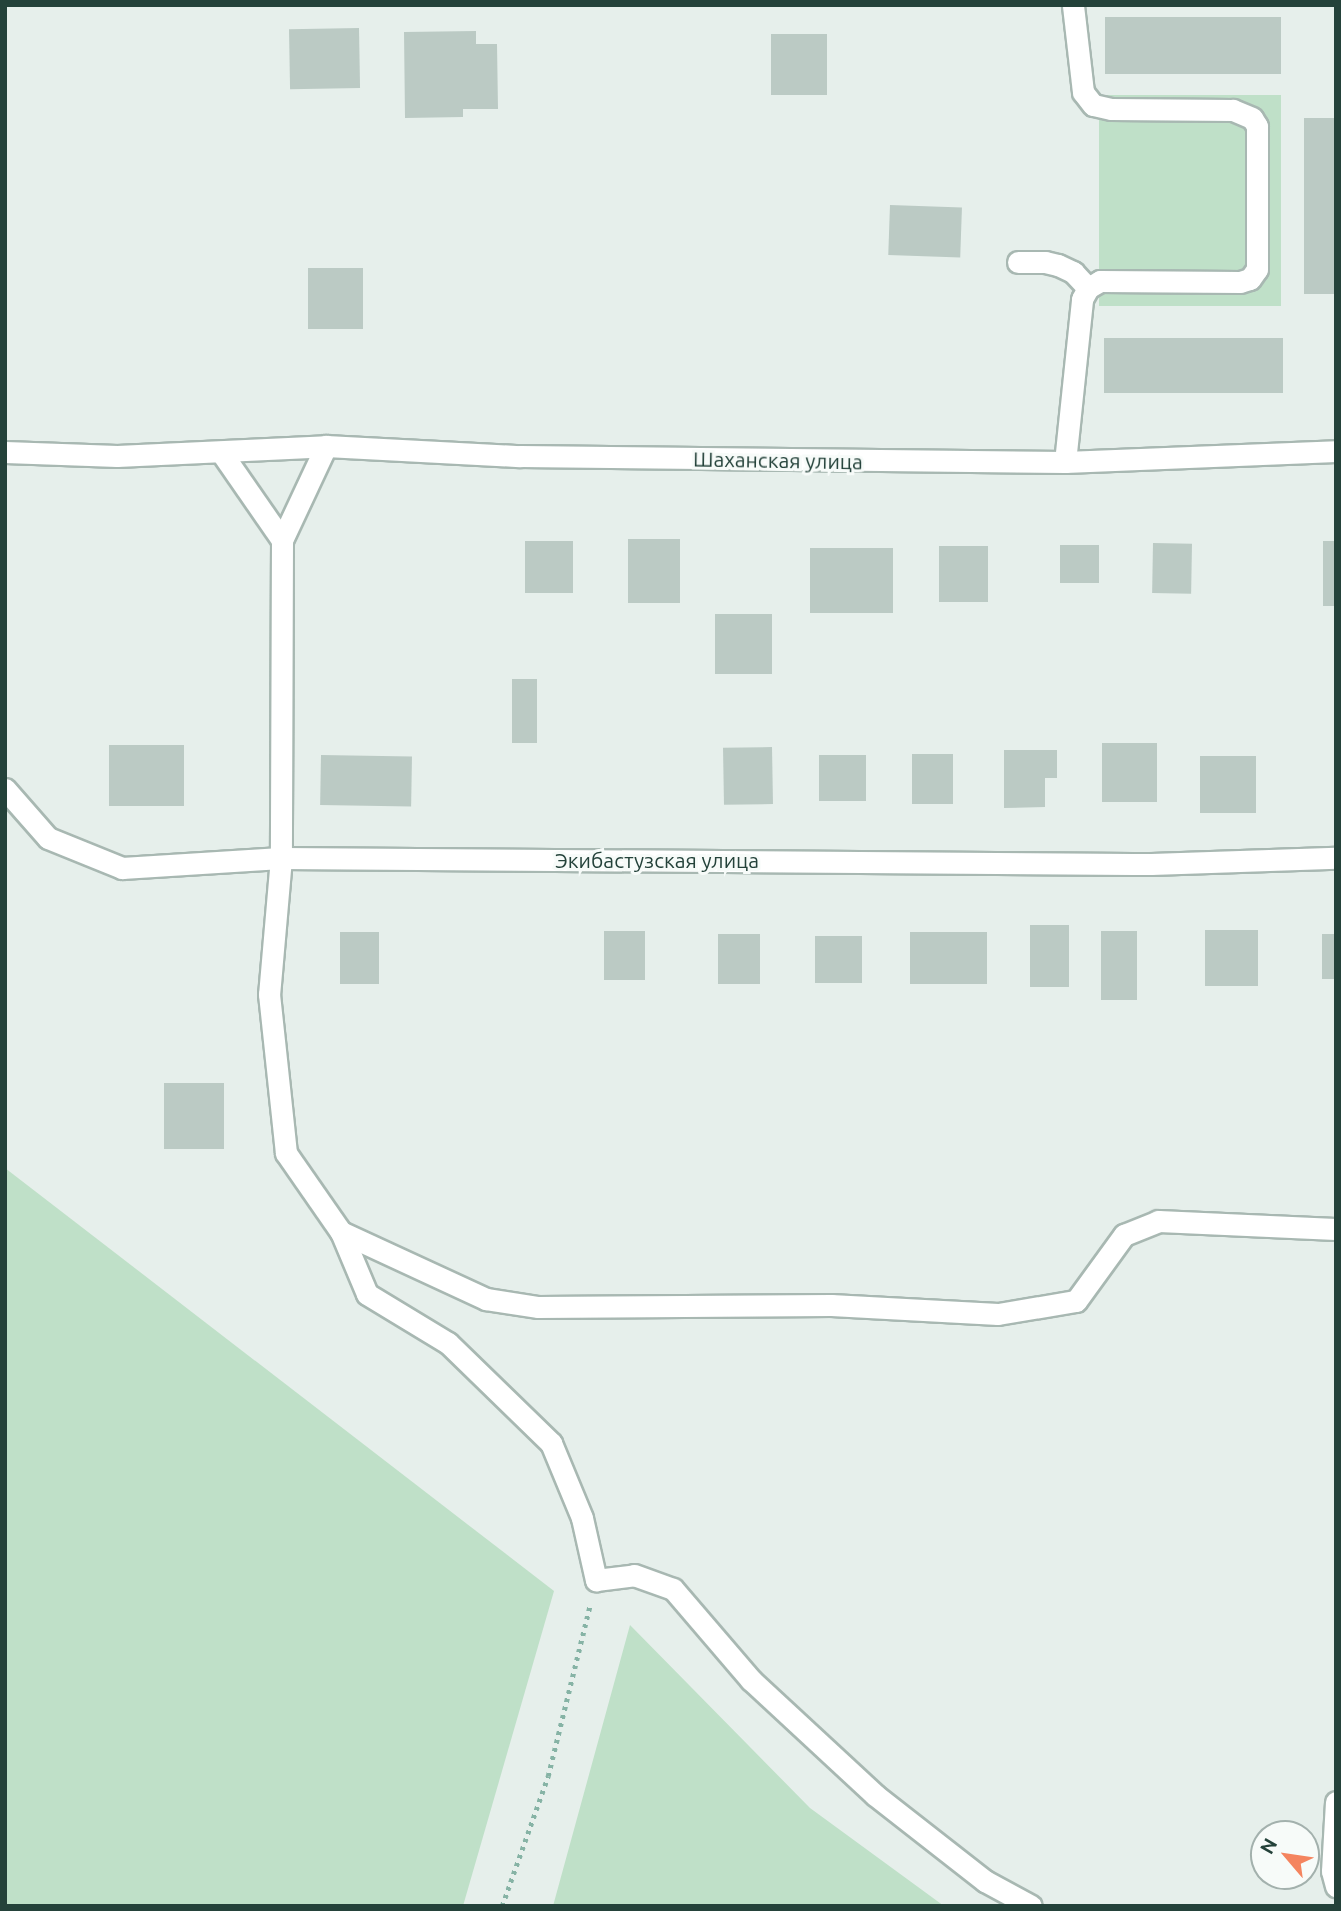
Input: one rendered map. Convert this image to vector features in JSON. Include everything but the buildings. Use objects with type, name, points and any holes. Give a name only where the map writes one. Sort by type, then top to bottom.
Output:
[{"type":"street","points":[[1065,462],[1081,312],[1088,288],[1100,281],[1240,282],[1254,275],[1257,126],[1245,113],[1233,110],[1111,109],[1093,105],[1083,92],[1073,5]]},
{"type":"street","points":[[1018,262],[1058,265],[1073,272],[1088,288]]},
{"type":"street","points":[[326,446],[282,540],[281,858],[269,994],[286,1153],[341,1232],[367,1294],[449,1343],[551,1443],[582,1518],[596,1580],[634,1575],[673,1589],[751,1680],[875,1795],[985,1881],[1031,1906]]},
{"type":"street","name":"Шаханская улица","points":[[5,453],[117,456],[326,446],[520,456],[1065,462],[1336,452]]},
{"type":"street","points":[[221,452],[282,540]]},
{"type":"street","name":"Экибастузская улица","points":[[5,789],[48,838],[122,868],[281,858],[1151,864],[1336,858]]},
{"type":"street","points":[[341,1232],[486,1299],[538,1307],[831,1305],[998,1314],[1076,1301],[1124,1235],[1158,1221],[1336,1229]]},
{"type":"street","points":[[1336,1802],[1332,1871],[1336,1886]]},
{"type":"path","points":[[502,1906],[548,1776],[596,1580]]},
{"type":"green space","points":[[1099,95],[1281,95],[1281,306],[1099,306]]},
{"type":"green space","points":[[5,1168],[554,1591],[463,1906],[5,1906]]},
{"type":"green space","points":[[630,1625],[810,1808],[944,1906],[553,1906]]}]
